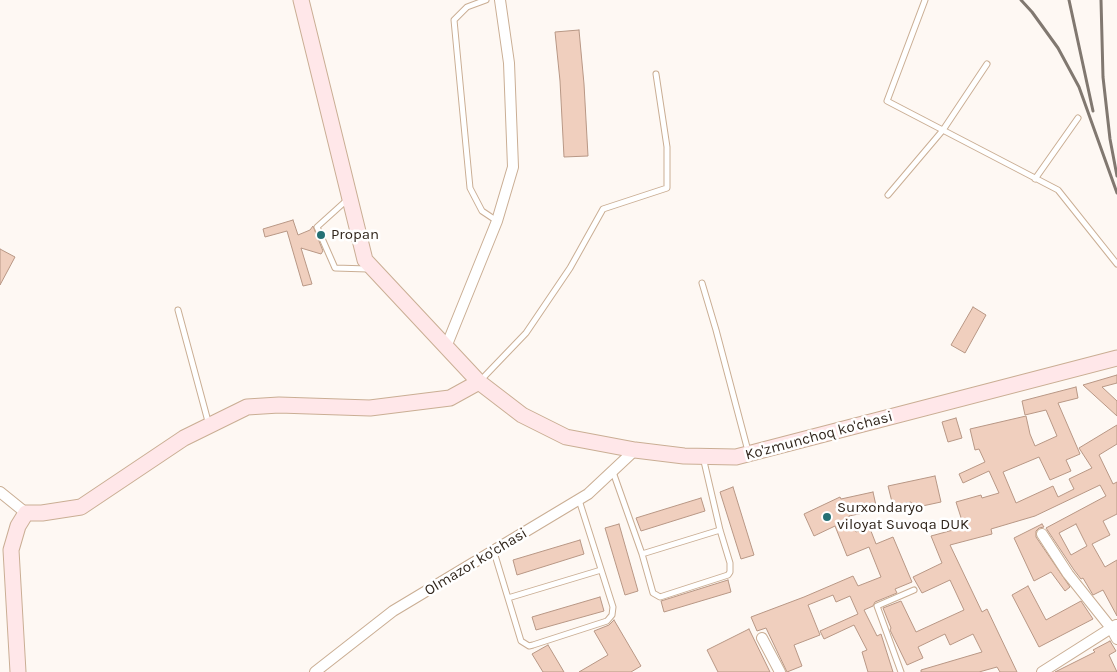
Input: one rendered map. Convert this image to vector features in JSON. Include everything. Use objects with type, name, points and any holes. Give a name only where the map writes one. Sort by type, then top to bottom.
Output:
[{"type":"street","name":"Ko'zmunchoq ko'chasi","points":[[301,0],[365,260],[479,382],[522,415],[566,437],[635,450],[736,457],[1117,358]]},
{"type":"street","points":[[446,347],[496,221],[513,167],[509,63],[500,0]]},
{"type":"street","points":[[0,492],[26,513],[42,513],[81,507],[184,438],[247,407],[279,404],[370,408],[450,398],[479,382]]},
{"type":"street","name":"Olmazor ko'chasi","points":[[315,672],[393,611],[588,494],[635,450]]},
{"type":"street","points":[[18,672],[11,550],[18,526],[26,513]]},
{"type":"street","points":[[1042,534],[1068,574],[1114,626],[1117,639]]},
{"type":"street","points":[[1042,672],[1114,626]]},
{"type":"street","points":[[762,638],[780,672]]},
{"type":"lane","points":[[486,0],[467,6],[454,20],[470,188],[482,211],[496,221]]},
{"type":"lane","points":[[925,0],[887,100],[1058,190],[1117,264]]},
{"type":"lane","points":[[888,195],[943,130],[987,64]]},
{"type":"lane","points":[[479,382],[526,333],[570,268],[603,209],[667,188],[667,147],[656,74]]},
{"type":"lane","points":[[1035,179],[1078,118]]},
{"type":"lane","points":[[350,198],[317,226],[335,268],[373,269]]},
{"type":"lane","points":[[702,284],[748,454]]},
{"type":"lane","points":[[178,310],[209,425]]},
{"type":"lane","points":[[612,472],[642,554],[653,593],[660,597],[666,596],[728,575],[730,572],[730,563],[720,530],[703,456]]},
{"type":"lane","points":[[494,552],[521,642],[529,646],[608,621],[612,615],[612,607],[579,500]]},
{"type":"lane","points":[[642,554],[720,530]]},
{"type":"lane","points":[[508,598],[601,570]]},
{"type":"lane","points":[[901,672],[877,606],[914,590]]},
{"type":"building","points":[[579,30],[588,156],[564,157],[555,32]]},
{"type":"building","points":[[293,220],[298,235],[310,230],[313,226],[323,251],[321,254],[301,248],[312,284],[303,286],[287,231],[265,237],[263,229]]},
{"type":"building","points":[[0,249],[15,257],[0,285]]},
{"type":"building","points":[[973,307],[986,315],[965,353],[951,345]]},
{"type":"building","points":[[1117,375],[1117,383],[1102,387],[1117,401],[1117,416],[1083,385]]},
{"type":"building","points":[[1076,387],[1078,398],[1058,403],[1080,454],[1066,460],[1071,471],[1050,480],[1039,457],[1003,472],[1016,503],[1053,486],[1058,497],[1074,489],[1069,479],[1092,468],[1079,448],[1117,425],[1117,444],[1099,455],[1113,484],[1117,482],[1117,514],[1103,521],[1110,535],[1092,544],[1105,567],[1117,560],[1117,616],[1103,590],[1093,595],[1083,578],[1081,579],[1074,570],[1046,528],[1106,496],[1100,485],[1035,516],[991,529],[992,534],[950,545],[982,612],[987,609],[1017,672],[1000,672],[997,667],[979,672],[921,672],[921,670],[982,652],[973,634],[950,645],[945,634],[918,647],[923,658],[907,665],[890,630],[891,628],[883,608],[901,601],[916,632],[964,610],[950,580],[922,593],[913,577],[942,563],[931,536],[964,527],[956,502],[981,495],[982,498],[999,493],[989,471],[963,483],[959,474],[985,462],[979,449],[975,450],[970,429],[1026,416],[1035,446],[1057,436],[1046,410],[1025,415],[1022,401]],"holes":[[[1076,524],[1087,546],[1071,555],[1059,533]]]},
{"type":"building","points":[[956,418],[962,438],[948,442],[942,422]]},
{"type":"building","points":[[935,476],[941,502],[913,508],[911,502],[893,506],[888,486]]},
{"type":"building","points":[[733,487],[754,555],[741,559],[720,492]]},
{"type":"building","points":[[873,492],[877,510],[849,516],[856,532],[869,526],[876,544],[893,537],[912,582],[895,589],[897,593],[875,602],[873,606],[864,610],[877,636],[881,634],[893,672],[868,672],[862,652],[867,650],[854,625],[824,639],[820,631],[858,614],[850,596],[836,602],[833,595],[808,605],[820,635],[794,645],[802,666],[787,672],[766,628],[757,631],[751,617],[853,576],[858,586],[881,577],[869,547],[847,556],[835,526],[814,536],[804,514],[840,497],[841,499]]},
{"type":"building","points":[[701,498],[705,511],[641,531],[636,518]]},
{"type":"building","points":[[619,524],[638,591],[625,595],[605,528]]},
{"type":"building","points":[[1042,524],[1044,527],[1036,531],[1036,537],[1070,587],[1065,591],[1051,572],[1034,581],[1014,538]]},
{"type":"building","points":[[580,540],[584,554],[517,575],[513,560]]},
{"type":"building","points":[[728,580],[731,592],[664,612],[661,601]]},
{"type":"building","points":[[1028,586],[1046,620],[1081,601],[1093,619],[1039,647],[1012,595]]},
{"type":"building","points":[[600,597],[604,611],[536,630],[532,617]]},
{"type":"building","points":[[614,620],[641,666],[631,672],[579,672],[608,655],[594,631],[609,625]]},
{"type":"building","points":[[749,629],[770,672],[718,672],[707,650]]},
{"type":"building","points":[[1110,641],[1116,651],[1109,655],[1117,672],[1055,672],[1095,652],[1093,650]]},
{"type":"building","points":[[548,645],[564,672],[543,672],[532,654]]},
{"type":"railway","points":[[1021,0],[1058,48],[1079,87],[1117,193]]},
{"type":"railway","points":[[1069,0],[1093,111]]},
{"type":"railway","points":[[1101,0],[1103,77],[1110,139],[1117,176]]},
{"type":"place","name":"Propan","points":[[321,235]]},
{"type":"place","name":"Surxondaryo viloyat Suvoqa DUK","points":[[827,517]]}]
